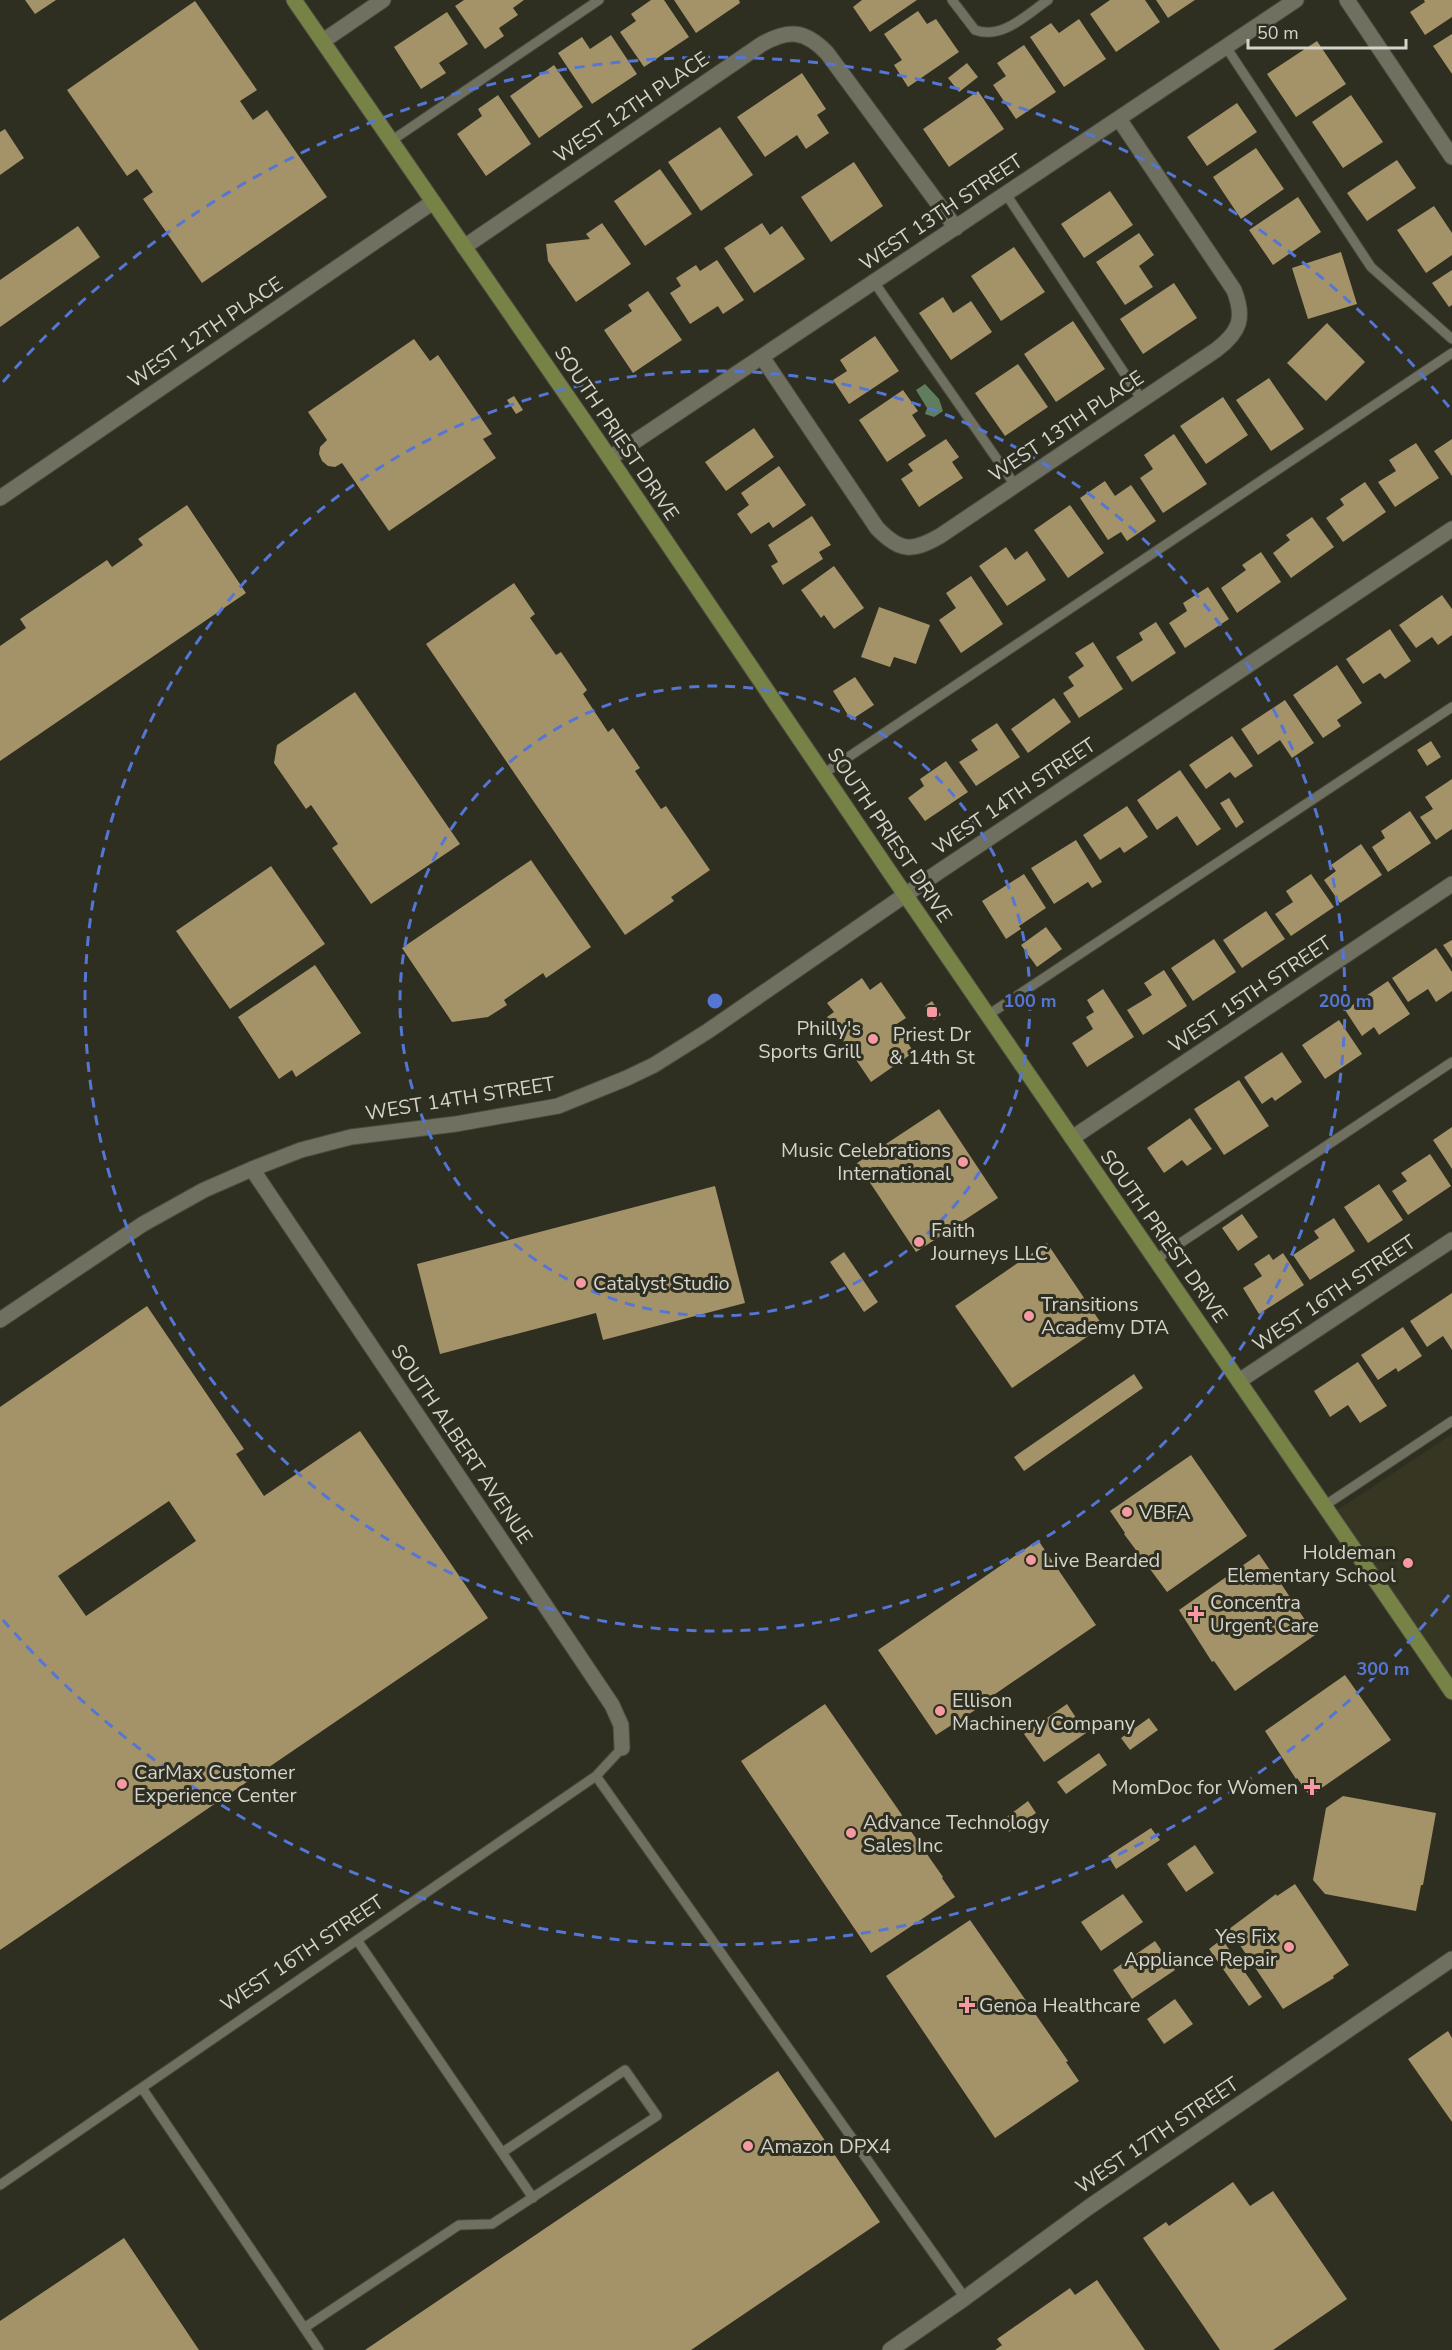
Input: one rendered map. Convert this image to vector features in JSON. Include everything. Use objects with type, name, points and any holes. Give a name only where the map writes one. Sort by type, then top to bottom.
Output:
[{"type":"main road","name":"SOUTH PRIEST DRIVE","points":[[294,0],[610,458],[1071,1138],[1452,1692]]},
{"type":"street","points":[[323,41],[383,0]]},
{"type":"street","name":"WEST 13TH STREET","points":[[610,458],[1296,0]]},
{"type":"street","points":[[1347,0],[1452,157]]},
{"type":"street","name":"WEST 12TH PLACE","points":[[464,247],[762,44],[784,34],[797,33],[818,43],[827,52],[956,228]]},
{"type":"street","name":"WEST 13TH PLACE","points":[[762,357],[877,528],[895,544],[905,548],[917,547],[940,536],[1226,343],[1239,324],[1240,312],[1234,290],[1119,118]]},
{"type":"street","name":"WEST 12TH PLACE","points":[[0,498],[433,202]]},
{"type":"street","name":"WEST 14TH STREET","points":[[0,1320],[143,1224],[204,1190],[252,1169],[301,1150],[351,1137],[456,1124],[558,1106],[654,1065],[708,1031],[906,895],[1452,529]]},
{"type":"street","name":"WEST 15TH STREET","points":[[1071,1138],[1452,884]]},
{"type":"street","name":"SOUTH ALBERT AVENUE","points":[[252,1169],[612,1705],[621,1725],[622,1748]]},
{"type":"street","name":"WEST 16TH STREET","points":[[1239,1382],[1452,1240]]},
{"type":"street","name":"WEST 17TH STREET","points":[[890,2350],[1089,2207],[1452,1959]]},
{"type":"lane","points":[[391,141],[599,0]]},
{"type":"lane","points":[[952,0],[975,30],[993,33],[1003,30],[1048,0]]},
{"type":"lane","points":[[1226,47],[1371,267],[1452,339]]},
{"type":"lane","points":[[1006,194],[1142,400]]},
{"type":"lane","points":[[874,282],[1015,485]]},
{"type":"lane","points":[[823,774],[1452,353]]},
{"type":"lane","points":[[988,1015],[1452,707]]},
{"type":"lane","points":[[1155,1260],[1452,1062]]},
{"type":"lane","points":[[1324,1506],[1452,1421]]},
{"type":"lane","name":"WEST 16TH STREET","points":[[0,2185],[596,1776],[622,1748]]},
{"type":"lane","points":[[596,1776],[964,2298]]},
{"type":"lane","points":[[357,1940],[533,2198]]},
{"type":"lane","points":[[304,2328],[459,2225],[492,2224],[657,2116],[625,2070],[502,2152]]},
{"type":"lane","points":[[141,2088],[319,2350]]},
{"type":"shaded area","points":[[925,384],[939,399],[943,411],[934,417],[925,414],[927,408],[916,390]]},
{"type":"shaded area","name":"Holdeman Elementary School","points":[[1452,1434],[1452,1692],[1330,1515]]},
{"type":"building","points":[[25,0],[56,0],[35,14]]},
{"type":"building","points":[[464,0],[524,0],[513,8],[518,15],[499,28],[504,36],[485,49],[455,6]]},
{"type":"building","points":[[651,0],[664,0],[689,37],[644,67],[620,32],[636,21],[631,14]]},
{"type":"building","points":[[674,0],[739,0],[740,3],[696,33]]},
{"type":"building","points":[[862,0],[917,0],[870,32],[853,7]]},
{"type":"building","points":[[1110,0],[1145,0],[1160,22],[1116,52],[1090,14]]},
{"type":"building","points":[[1156,0],[1195,0],[1168,18]]},
{"type":"building","points":[[1424,0],[1452,0],[1452,17],[1425,35],[1410,12],[1425,2]]},
{"type":"building","points":[[195,1],[257,90],[240,101],[253,120],[267,110],[327,197],[202,283],[143,199],[153,192],[137,169],[127,176],[67,90]]},
{"type":"building","points":[[918,11],[927,24],[936,19],[959,52],[908,87],[894,65],[902,60],[884,34]]},
{"type":"building","points":[[447,12],[468,44],[439,63],[446,73],[421,89],[394,47]]},
{"type":"building","points":[[1079,19],[1106,59],[1064,87],[1030,37],[1051,23],[1059,33]]},
{"type":"building","points":[[1452,34],[1452,74],[1433,46]]},
{"type":"building","points":[[611,35],[637,74],[592,104],[558,53],[582,37],[590,49]]},
{"type":"building","points":[[1317,41],[1346,84],[1296,117],[1267,74]]},
{"type":"building","points":[[1024,45],[1056,92],[1016,119],[993,85],[1006,76],[997,63]]},
{"type":"building","points":[[967,63],[978,77],[959,92],[948,78]]},
{"type":"building","points":[[554,65],[583,107],[539,138],[510,96]]},
{"type":"building","points":[[802,73],[826,109],[817,115],[829,133],[806,149],[797,135],[765,157],[737,117]]},
{"type":"building","points":[[978,91],[1004,129],[949,167],[923,129]]},
{"type":"building","points":[[498,95],[531,144],[486,176],[457,134],[482,116],[478,109]]},
{"type":"building","points":[[1351,95],[1383,142],[1343,168],[1312,122]]},
{"type":"building","points":[[1237,103],[1257,132],[1207,166],[1187,137]]},
{"type":"building","points":[[720,127],[753,175],[701,211],[668,162]]},
{"type":"building","points":[[5,129],[24,158],[0,175],[0,132]]},
{"type":"building","points":[[1256,148],[1284,189],[1241,219],[1213,177]]},
{"type":"building","points":[[1397,160],[1416,188],[1367,221],[1347,193]]},
{"type":"building","points":[[854,162],[883,206],[831,242],[801,197]]},
{"type":"building","points":[[660,169],[692,214],[645,246],[614,201]]},
{"type":"building","points":[[1110,191],[1133,225],[1084,258],[1061,224]]},
{"type":"building","points":[[1298,197],[1321,232],[1273,265],[1249,230]]},
{"type":"building","points":[[1434,206],[1452,233],[1452,255],[1426,273],[1397,230]]},
{"type":"building","points":[[602,223],[631,264],[576,302],[548,261],[546,244],[590,239],[586,234]]},
{"type":"building","points":[[762,223],[770,235],[782,226],[805,259],[754,293],[724,248]]},
{"type":"building","points":[[78,226],[100,257],[0,327],[0,280]]},
{"type":"building","points":[[1139,233],[1154,255],[1139,266],[1153,287],[1125,305],[1096,262]]},
{"type":"building","points":[[1014,247],[1045,292],[1001,321],[971,276]]},
{"type":"building","points":[[1341,252],[1357,304],[1308,319],[1292,268]]},
{"type":"building","points":[[717,260],[744,300],[723,314],[718,306],[690,324],[670,293],[681,286],[676,278],[696,265],[700,271]]},
{"type":"building","points":[[1452,270],[1452,305],[1449,307],[1432,283]]},
{"type":"building","points":[[1174,283],[1197,318],[1143,354],[1120,319]]},
{"type":"building","points":[[648,291],[682,340],[633,373],[604,330],[632,311],[628,305]]},
{"type":"building","points":[[943,297],[953,313],[971,301],[992,332],[951,360],[919,313]]},
{"type":"building","points":[[1073,321],[1105,369],[1056,402],[1024,354]]},
{"type":"building","points":[[1327,323],[1365,362],[1326,401],[1287,363]]},
{"type":"building","points":[[875,336],[899,371],[849,404],[833,380],[847,371],[840,360]]},
{"type":"building","points":[[414,339],[430,361],[438,355],[492,434],[483,439],[496,458],[389,531],[342,463],[335,467],[328,466],[322,461],[319,454],[320,447],[327,440],[308,412]]},
{"type":"building","points":[[1018,364],[1048,407],[1005,436],[975,393]]},
{"type":"building","points":[[1269,378],[1304,429],[1271,451],[1236,400]]},
{"type":"building","points":[[903,390],[918,411],[912,415],[926,436],[887,462],[859,420]]},
{"type":"building","points":[[514,396],[523,410],[516,414],[507,400]]},
{"type":"building","points":[[1223,397],[1248,435],[1206,464],[1180,426]]},
{"type":"building","points":[[754,428],[774,457],[726,491],[705,462]]},
{"type":"building","points":[[1174,434],[1207,484],[1163,513],[1140,478],[1153,469],[1144,455]]},
{"type":"building","points":[[946,439],[959,457],[952,462],[963,478],[919,507],[901,479],[913,471],[908,464]]},
{"type":"building","points":[[1452,439],[1452,476],[1434,451]]},
{"type":"building","points":[[1416,443],[1439,478],[1395,507],[1378,482],[1396,471],[1389,460]]},
{"type":"building","points":[[779,466],[806,505],[773,528],[769,522],[751,534],[737,514],[749,505],[741,493]]},
{"type":"building","points":[[1105,481],[1115,496],[1131,485],[1156,521],[1127,541],[1121,532],[1108,540],[1080,498]]},
{"type":"building","points":[[1365,482],[1386,512],[1343,542],[1326,518],[1344,505],[1340,499]]},
{"type":"building","points":[[187,505],[246,593],[0,761],[0,646],[26,628],[20,619],[107,560],[112,567],[143,545],[138,539]]},
{"type":"building","points":[[1070,505],[1104,553],[1068,578],[1034,530]]},
{"type":"building","points":[[812,516],[831,545],[819,552],[823,559],[783,585],[771,566],[778,562],[768,545]]},
{"type":"building","points":[[1312,517],[1334,547],[1291,578],[1273,553],[1290,540],[1286,535]]},
{"type":"building","points":[[1006,547],[1015,560],[1027,551],[1046,580],[1007,606],[979,566]]},
{"type":"building","points":[[1261,552],[1281,582],[1237,613],[1221,588],[1246,570],[1242,565]]},
{"type":"building","points":[[834,566],[864,608],[834,629],[824,615],[821,618],[801,590]]},
{"type":"building","points":[[971,576],[1003,624],[961,653],[939,620],[956,608],[946,593]]},
{"type":"building","points":[[514,583],[535,614],[530,618],[556,655],[561,652],[587,690],[583,694],[608,732],[613,728],[640,768],[635,771],[661,809],[666,806],[710,870],[671,897],[674,901],[625,935],[426,644]]},
{"type":"building","points":[[1208,587],[1229,619],[1185,648],[1169,623],[1187,611],[1183,603]]},
{"type":"building","points":[[1442,595],[1452,609],[1452,635],[1438,645],[1432,637],[1416,648],[1399,625]]},
{"type":"building","points":[[879,607],[930,625],[916,664],[894,657],[890,667],[861,657]]},
{"type":"building","points":[[1156,622],[1176,653],[1132,682],[1116,657],[1143,640],[1139,633]]},
{"type":"building","points":[[1390,629],[1411,661],[1385,679],[1380,673],[1363,684],[1346,659]]},
{"type":"building","points":[[1093,642],[1123,689],[1079,718],[1063,693],[1074,686],[1068,677],[1084,666],[1075,653]]},
{"type":"building","points":[[1337,665],[1362,703],[1337,720],[1341,726],[1323,738],[1293,695]]},
{"type":"building","points":[[855,677],[874,705],[851,720],[833,691]]},
{"type":"building","points":[[355,692],[460,844],[371,904],[332,848],[338,844],[311,805],[306,809],[274,763],[277,745]]},
{"type":"building","points":[[1054,698],[1071,722],[1028,753],[1011,729]]},
{"type":"building","points":[[1285,700],[1314,743],[1292,758],[1280,740],[1258,755],[1241,729]]},
{"type":"building","points":[[997,723],[1020,757],[976,786],[959,762],[978,750],[971,740]]},
{"type":"building","points":[[1232,736],[1253,766],[1235,778],[1230,772],[1206,789],[1189,765]]},
{"type":"building","points":[[1431,741],[1441,757],[1427,766],[1417,750]]},
{"type":"building","points":[[946,761],[968,792],[925,821],[908,798],[924,786],[920,779]]},
{"type":"building","points":[[1180,770],[1221,829],[1197,846],[1177,816],[1157,830],[1137,800]]},
{"type":"building","points":[[1452,779],[1452,829],[1436,840],[1420,817],[1433,809],[1425,797]]},
{"type":"building","points":[[1229,798],[1244,822],[1236,828],[1220,803]]},
{"type":"building","points":[[1127,806],[1148,837],[1124,853],[1120,847],[1100,860],[1083,835]]},
{"type":"building","points":[[1410,811],[1431,843],[1388,872],[1372,847],[1385,838],[1381,831]]},
{"type":"building","points":[[1076,840],[1102,882],[1092,888],[1088,882],[1054,904],[1031,868]]},
{"type":"building","points":[[1361,844],[1382,875],[1340,903],[1324,880],[1336,871],[1331,865]]},
{"type":"building","points":[[531,860],[591,947],[546,978],[543,973],[504,1000],[507,1005],[488,1017],[452,1022],[402,948]]},
{"type":"building","points":[[271,866],[325,944],[230,1009],[176,931]]},
{"type":"building","points":[[1024,874],[1046,908],[1019,926],[1021,929],[1006,939],[982,901]]},
{"type":"building","points":[[1311,874],[1334,907],[1291,936],[1275,914],[1293,902],[1286,891]]},
{"type":"building","points":[[1266,911],[1285,939],[1242,968],[1223,940]]},
{"type":"building","points":[[1046,927],[1062,949],[1037,967],[1021,945]]},
{"type":"building","points":[[1214,939],[1236,972],[1193,1001],[1171,968]]},
{"type":"building","points":[[1452,940],[1452,958],[1443,945]]},
{"type":"building","points":[[1436,948],[1452,972],[1452,991],[1436,1002],[1428,989],[1408,1002],[1392,978]]},
{"type":"building","points":[[315,965],[361,1033],[296,1077],[292,1070],[279,1079],[238,1017]]},
{"type":"building","points":[[1164,970],[1187,1006],[1143,1035],[1127,1010],[1152,995],[1144,983]]},
{"type":"building","name":"Philly's Sports Grill","points":[[862,978],[870,990],[881,982],[906,1018],[895,1025],[914,1052],[871,1082],[827,1017],[834,1012],[827,1003]]},
{"type":"building","points":[[1388,981],[1410,1014],[1379,1035],[1374,1027],[1362,1036],[1345,1010]]},
{"type":"building","points":[[1103,989],[1134,1037],[1087,1067],[1072,1043],[1093,1029],[1086,1017],[1094,1012],[1087,1000]]},
{"type":"building","points":[[932,1001],[941,1015],[934,1020],[925,1006]]},
{"type":"building","points":[[1339,1020],[1362,1054],[1325,1079],[1302,1045]]},
{"type":"building","points":[[1282,1052],[1302,1082],[1275,1101],[1272,1097],[1262,1104],[1244,1077]]},
{"type":"building","points":[[1239,1080],[1269,1126],[1224,1155],[1194,1109]]},
{"type":"building","points":[[939,1109],[998,1198],[916,1252],[857,1163]]},
{"type":"building","points":[[1190,1118],[1212,1149],[1187,1166],[1182,1160],[1164,1173],[1147,1148]]},
{"type":"building","points":[[1452,1127],[1452,1169],[1433,1140]]},
{"type":"building","points":[[1430,1154],[1451,1186],[1408,1215],[1392,1191],[1407,1181],[1401,1173]]},
{"type":"building","points":[[1379,1184],[1403,1220],[1368,1243],[1344,1207]]},
{"type":"building","name":"Catalyst Studio","points":[[715,1186],[745,1303],[603,1340],[596,1313],[440,1354],[417,1264]]},
{"type":"building","points":[[1242,1214],[1258,1237],[1238,1251],[1222,1228]]},
{"type":"building","points":[[1334,1218],[1355,1251],[1310,1280],[1293,1255],[1319,1238],[1314,1231]]},
{"type":"building","name":"Transitions Academy DTA","points":[[1047,1243],[1103,1326],[1012,1388],[955,1306]]},
{"type":"building","points":[[844,1252],[878,1302],[864,1312],[830,1262]]},
{"type":"building","points":[[1283,1253],[1304,1285],[1259,1314],[1243,1288],[1262,1276],[1254,1264],[1269,1254],[1273,1260]]},
{"type":"building","points":[[1452,1293],[1452,1350],[1443,1336],[1427,1347],[1410,1321]]},
{"type":"building","name":"CarMax Customer Experience Center","points":[[147,1306],[244,1449],[236,1454],[264,1496],[360,1431],[488,1618],[0,1950],[0,1407]],"holes":[[[169,1501],[196,1541],[86,1616],[58,1576]]]},
{"type":"building","points":[[1403,1327],[1422,1356],[1398,1372],[1396,1368],[1378,1380],[1361,1355]]},
{"type":"building","points":[[1358,1362],[1387,1406],[1360,1423],[1348,1405],[1330,1417],[1314,1391]]},
{"type":"building","points":[[1134,1374],[1143,1388],[1024,1471],[1014,1457]]},
{"type":"building","points":[[1191,1455],[1247,1536],[1167,1592],[1110,1511]]},
{"type":"building","points":[[1038,1540],[1096,1625],[982,1703],[983,1705],[936,1735],[878,1650]]},
{"type":"building","points":[[1259,1554],[1315,1635],[1235,1691],[1214,1661],[1212,1662],[1179,1610]]},
{"type":"building","points":[[1345,1675],[1391,1740],[1310,1796],[1296,1779],[1265,1731]]},
{"type":"building","name":"Advance Technology Sales Inc","points":[[825,1704],[902,1815],[901,1817],[955,1897],[871,1953],[741,1761]]},
{"type":"building","points":[[1067,1704],[1086,1733],[1044,1762],[1024,1734]]},
{"type":"building","points":[[1149,1718],[1158,1730],[1130,1750],[1121,1738]]},
{"type":"building","points":[[1099,1753],[1107,1765],[1066,1794],[1057,1782]]},
{"type":"building","points":[[1343,1796],[1436,1813],[1416,1911],[1325,1894],[1313,1880],[1326,1808]]},
{"type":"building","points":[[1028,1801],[1036,1813],[1009,1832],[1001,1821]]},
{"type":"building","points":[[1151,1828],[1160,1840],[1116,1869],[1108,1856]]},
{"type":"building","points":[[1195,1845],[1214,1873],[1186,1892],[1167,1864]]},
{"type":"building","name":"Yes Fix Appliance Repair","points":[[1295,1884],[1349,1965],[1333,1976],[1334,1978],[1283,2009],[1229,1929],[1276,1894],[1277,1896]]},
{"type":"building","points":[[1123,1894],[1143,1922],[1101,1951],[1081,1922]]},
{"type":"building","name":"Genoa Healthcare","points":[[970,1920],[1068,2061],[1066,2062],[1079,2081],[995,2138],[886,1976]]},
{"type":"building","points":[[1222,1939],[1262,1997],[1249,2006],[1209,1949]]},
{"type":"building","points":[[1155,1941],[1175,1970],[1132,1999],[1113,1970]]},
{"type":"building","points":[[1175,1999],[1193,2024],[1164,2044],[1147,2019]]},
{"type":"building","points":[[1448,2031],[1452,2038],[1452,2122],[1408,2059]]},
{"type":"building","name":"Amazon DPX4","points":[[778,2071],[880,2222],[691,2350],[365,2350]]},
{"type":"building","points":[[1233,2182],[1250,2206],[1273,2191],[1347,2299],[1273,2350],[1220,2350],[1143,2238],[1166,2222],[1169,2226]]},
{"type":"building","points":[[124,2238],[199,2350],[0,2350],[0,2321]]},
{"type":"building","points":[[1097,2280],[1145,2350],[995,2350],[1002,2345],[997,2339],[1070,2288],[1075,2295]]},
{"type":"place","name":"Priest Dr & 14th St","points":[[932,1012]]},
{"type":"place","name":"Philly's Sports Grill","points":[[873,1039]]},
{"type":"place","name":"Music Celebrations International","points":[[963,1162]]},
{"type":"place","name":"Faith Journeys LLC","points":[[919,1242]]},
{"type":"place","name":"Catalyst Studio","points":[[581,1283]]},
{"type":"place","name":"Transitions Academy DTA","points":[[1029,1316]]},
{"type":"place","name":"VBFA","points":[[1127,1512]]},
{"type":"place","name":"Live Bearded","points":[[1031,1560]]},
{"type":"place","name":"Holdeman Elementary School","points":[[1408,1563]]},
{"type":"place","name":"Concentra Urgent Care","points":[[1196,1614]]},
{"type":"place","name":"Ellison Machinery Company","points":[[940,1711]]},
{"type":"place","name":"CarMax Customer Experience Center","points":[[122,1784]]},
{"type":"place","name":"MomDoc for Women","points":[[1312,1787]]},
{"type":"place","name":"Advance Technology Sales Inc","points":[[851,1833]]},
{"type":"place","name":"Yes Fix Appliance Repair","points":[[1289,1947]]},
{"type":"place","name":"Genoa Healthcare","points":[[967,2005]]},
{"type":"place","name":"Amazon DPX4","points":[[748,2146]]}]
